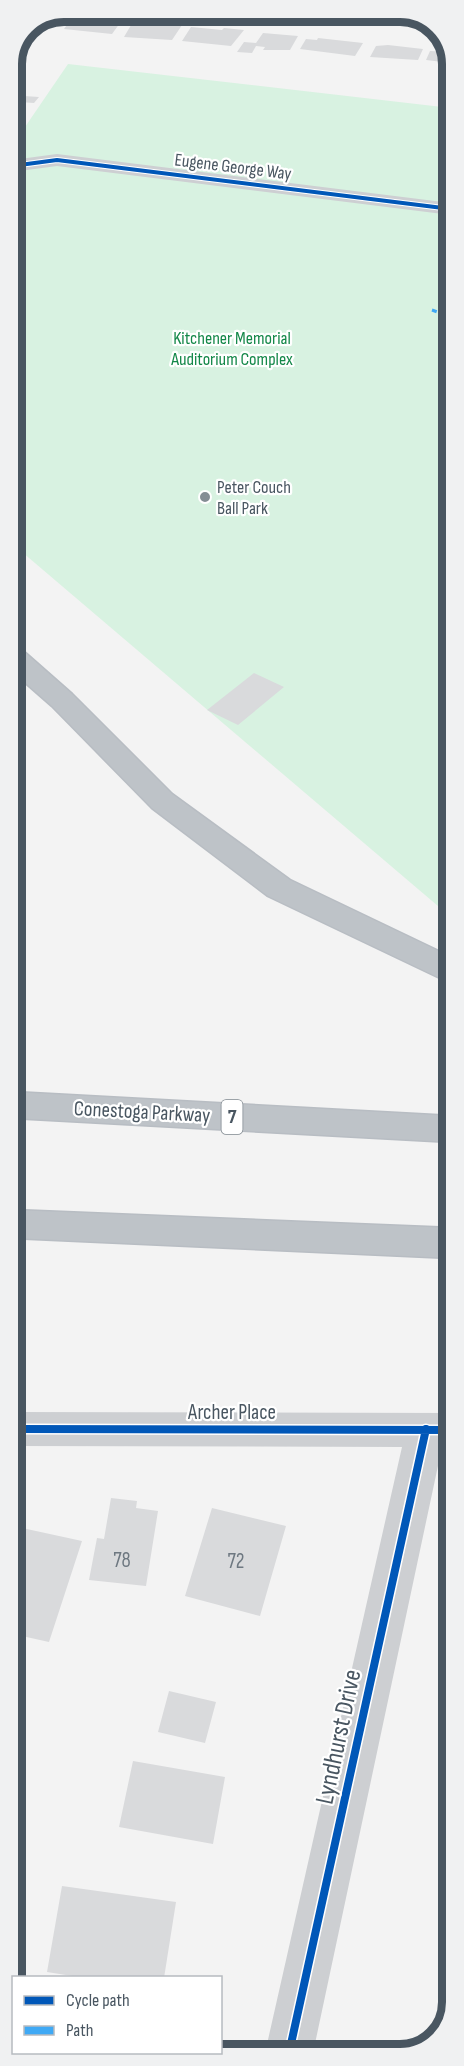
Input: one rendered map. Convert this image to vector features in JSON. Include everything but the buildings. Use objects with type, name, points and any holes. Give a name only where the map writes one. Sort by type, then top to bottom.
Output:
[{"type":"highway","points":[[23,666],[62,700],[162,801],[279,888],[442,965]]},
{"type":"highway","name":"Conestoga Parkway","points":[[23,1106],[442,1128]]},
{"type":"highway","points":[[23,1224],[442,1243]]},
{"type":"street","name":"Eugene George Way","points":[[23,144],[57,160]]},
{"type":"street","name":"Eugene George Way","points":[[23,165],[57,160],[442,208]]},
{"type":"street","name":"Archer Place","points":[[23,1429],[439,1429]]},
{"type":"street","name":"Lyndhurst Drive","points":[[291,2044],[439,1429]]},
{"type":"green space","name":"Kitchener Memorial Auditorium Complex","points":[[68,64],[442,107],[442,909],[23,553],[23,130]]},
{"type":"marked path","points":[[432,310],[442,314]]},
{"type":"cycle path","points":[[23,165],[57,160],[442,208]]},
{"type":"cycle path","points":[[23,1429],[442,1430]]},
{"type":"cycle path","points":[[291,2044],[426,1429]]},
{"type":"place","name":"Peter Couch Ball Park","points":[[205,497]]}]
